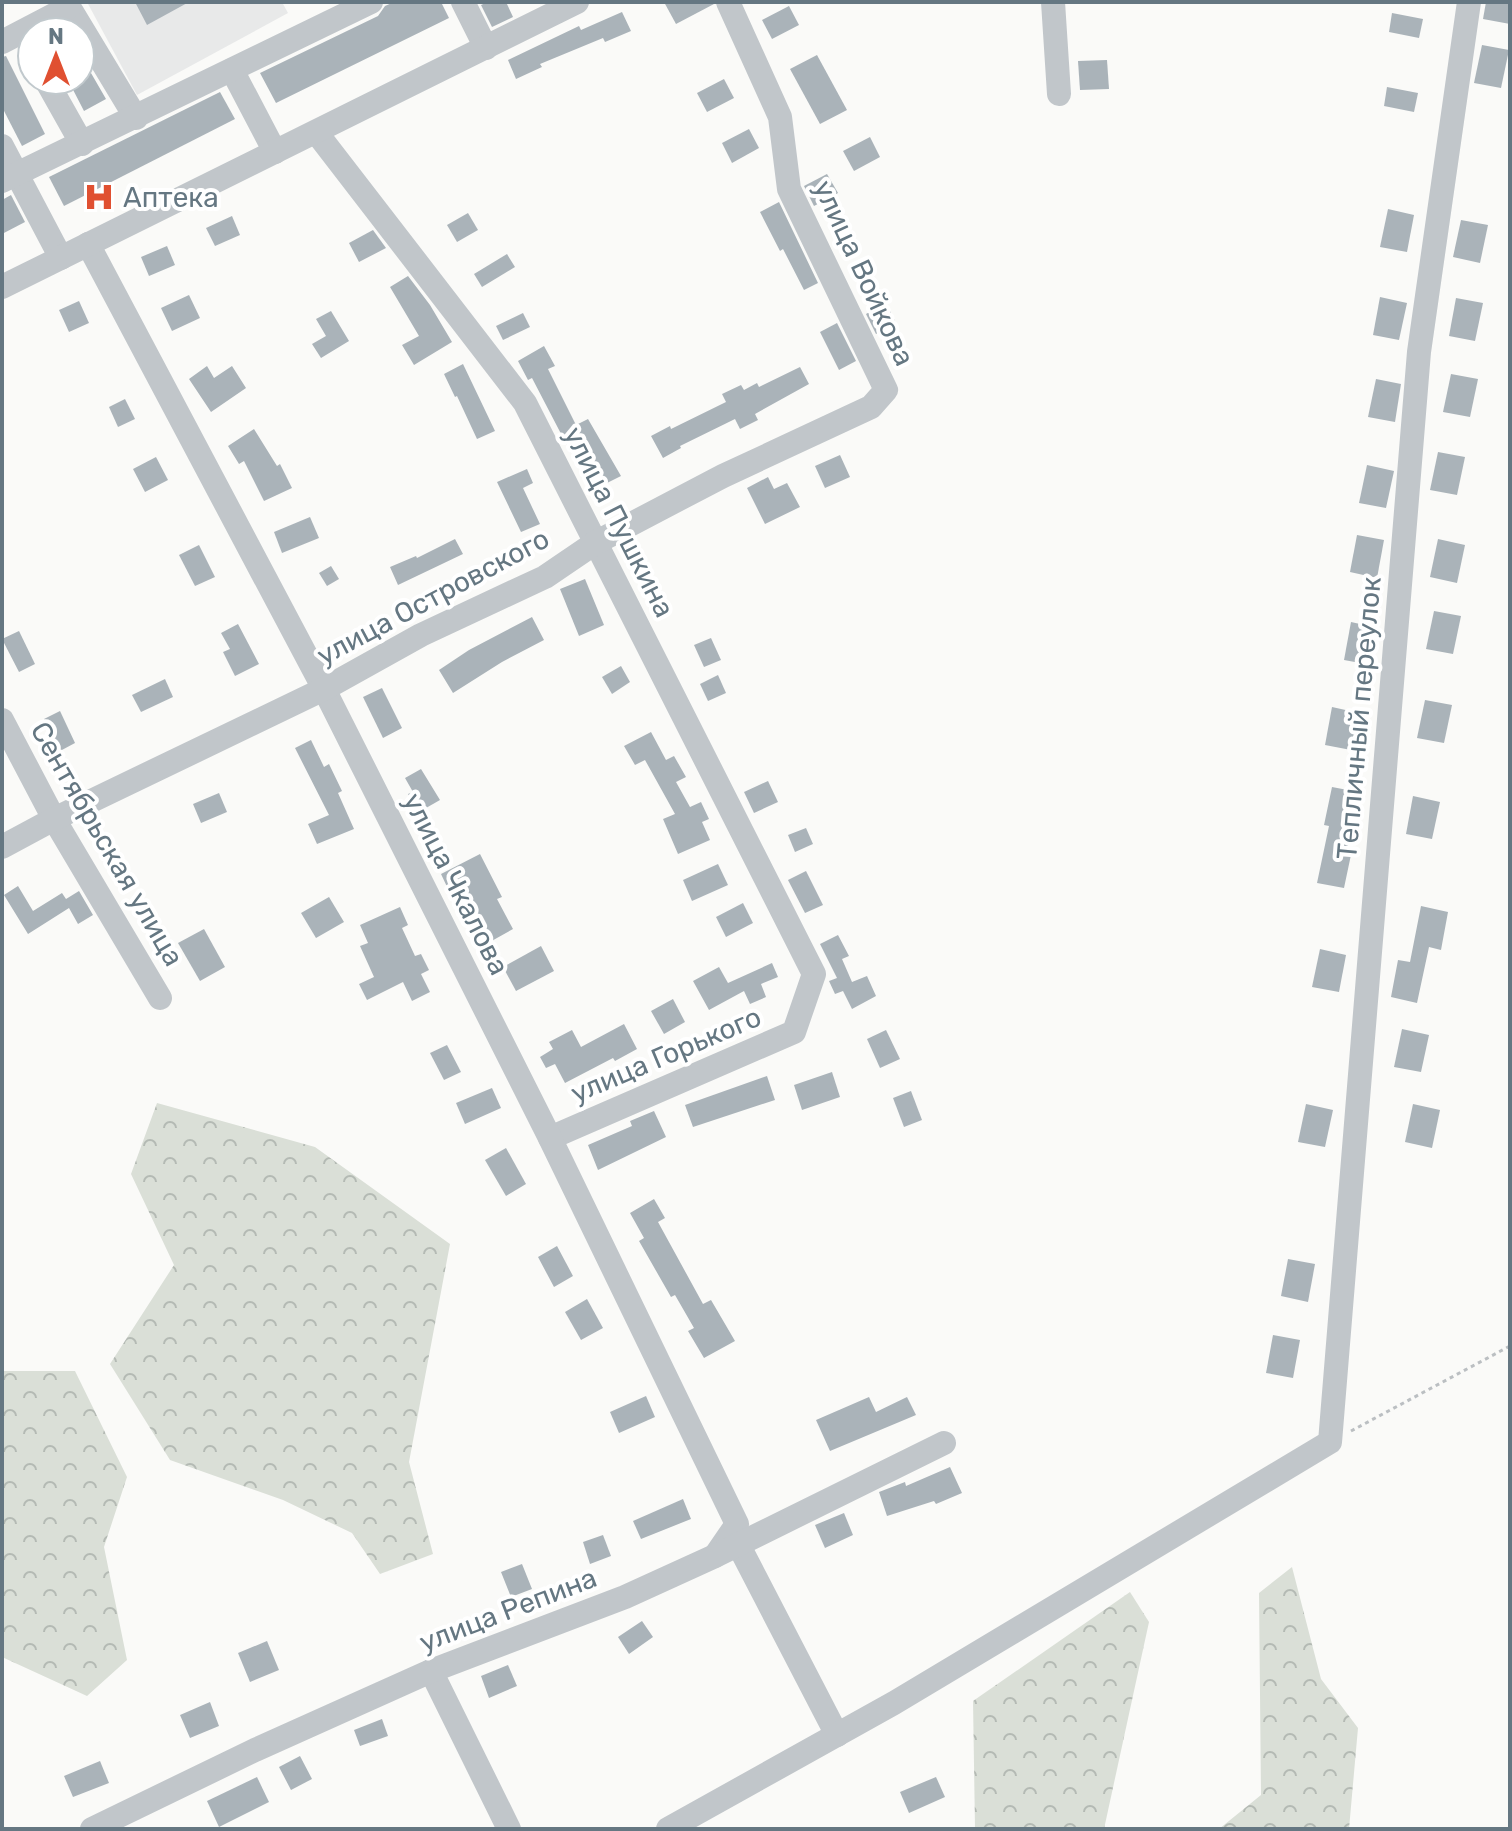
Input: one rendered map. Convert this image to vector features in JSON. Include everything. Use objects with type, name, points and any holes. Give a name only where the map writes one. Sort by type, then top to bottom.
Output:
[{"type":"street","points":[[463,2],[486,48]]},
{"type":"street","points":[[2,287],[577,2]]},
{"type":"street","name":"улица Войкова","points":[[728,2],[780,117],[789,189],[886,390]]},
{"type":"street","points":[[1053,2],[1059,94]]},
{"type":"street","name":"Тепличный переулок","points":[[1330,1442],[1419,352],[1469,2]]},
{"type":"street","points":[[10,178],[368,3]]},
{"type":"street","points":[[67,5],[136,118]]},
{"type":"street","points":[[232,70],[275,152]]},
{"type":"street","points":[[55,96],[82,144]]},
{"type":"street","name":"улица Пушкина","points":[[316,132],[525,403],[814,974]]},
{"type":"street","points":[[2,146],[10,178],[61,258]]},
{"type":"street","name":"улица Чкалова","points":[[88,244],[324,689],[550,1138],[737,1524],[715,1556]]},
{"type":"street","name":"улица Островского","points":[[2,847],[324,689],[421,635],[545,577],[595,543],[723,476],[871,407],[886,390]]},
{"type":"street","name":"Сентябрьская улица","points":[[3,724],[54,819],[160,998]]},
{"type":"street","name":"улица Горького","points":[[550,1138],[794,1032],[814,974]]},
{"type":"street","points":[[668,1829],[894,1703],[1330,1442]]},
{"type":"street","name":"улица Репина","points":[[92,1829],[255,1750],[431,1671],[625,1597],[944,1443]]},
{"type":"street","points":[[738,1544],[837,1735]]},
{"type":"street","points":[[431,1671],[509,1829]]},
{"type":"path","points":[[1330,1442],[1510,1346]]},
{"type":"shaded area","points":[[87,2],[282,2],[288,13],[137,95]]},
{"type":"green space","points":[[157,1103],[315,1147],[450,1244],[409,1462],[433,1554],[380,1574],[352,1533],[283,1500],[170,1460],[110,1364],[174,1265],[131,1174]]},
{"type":"green space","points":[[2,1371],[75,1371],[127,1477],[104,1547],[127,1660],[87,1696],[2,1657]]},
{"type":"green space","points":[[1292,1567],[1321,1679],[1358,1728],[1349,1829],[1219,1829],[1261,1795],[1259,1593]]},
{"type":"green space","points":[[1130,1592],[1149,1622],[1104,1829],[975,1829],[973,1701]]},
{"type":"building","points":[[135,2],[189,2],[147,25]]},
{"type":"building","points":[[394,2],[441,2],[449,18],[276,103],[260,73],[378,16],[385,6]]},
{"type":"building","points":[[506,2],[513,17],[492,27],[481,5]]},
{"type":"building","points":[[664,2],[713,2],[714,4],[676,24]]},
{"type":"building","points":[[1486,2],[1510,2],[1510,24],[1483,19]]},
{"type":"building","points":[[789,6],[799,25],[772,39],[762,20]]},
{"type":"building","points":[[622,12],[631,31],[605,42],[603,38],[540,64],[542,67],[516,79],[508,60],[579,26],[581,30]]},
{"type":"building","points":[[1392,13],[1423,19],[1419,38],[1389,32]]},
{"type":"building","points":[[1482,45],[1509,50],[1501,88],[1474,83]]},
{"type":"building","points":[[817,55],[847,110],[820,124],[790,69]]},
{"type":"building","points":[[6,56],[16,76],[16,96],[26,96],[45,134],[22,146],[2,107],[2,57]]},
{"type":"building","points":[[1107,60],[1109,89],[1080,90],[1078,61]]},
{"type":"building","points":[[724,79],[734,98],[707,112],[697,93]]},
{"type":"building","points":[[96,82],[106,99],[84,111],[76,96],[96,96]]},
{"type":"building","points":[[1387,87],[1418,93],[1414,112],[1384,106]]},
{"type":"building","points":[[220,92],[235,119],[64,206],[49,177]]},
{"type":"building","points":[[749,129],[759,148],[732,163],[722,143]]},
{"type":"building","points":[[870,137],[880,157],[854,171],[843,151]]},
{"type":"building","points":[[827,174],[838,193],[814,206],[804,186]]},
{"type":"building","points":[[11,195],[25,222],[2,234],[2,200]]},
{"type":"building","points":[[779,202],[818,283],[804,290],[760,212]]},
{"type":"building","points":[[1388,209],[1414,215],[1407,252],[1380,247]]},
{"type":"building","points":[[468,213],[478,230],[457,242],[447,225]]},
{"type":"building","points":[[232,216],[240,235],[215,246],[206,228]]},
{"type":"building","points":[[1461,220],[1488,225],[1480,263],[1453,257]]},
{"type":"building","points":[[373,230],[386,248],[359,262],[349,243]]},
{"type":"building","points":[[167,246],[175,265],[149,276],[141,257]]},
{"type":"building","points":[[507,254],[515,267],[482,287],[474,274]]},
{"type":"building","points":[[408,276],[452,342],[414,365],[402,345],[419,336],[390,287]]},
{"type":"building","points":[[189,295],[200,318],[172,331],[161,308]]},
{"type":"building","points":[[1380,297],[1407,303],[1399,340],[1373,335]]},
{"type":"building","points":[[1456,298],[1483,303],[1475,341],[1449,336]]},
{"type":"building","points":[[79,301],[89,323],[69,332],[59,310]]},
{"type":"building","points":[[886,303],[896,323],[876,334],[866,314]]},
{"type":"building","points":[[331,311],[349,341],[321,358],[312,344],[326,336],[316,319]]},
{"type":"building","points":[[523,313],[530,327],[503,340],[496,326]]},
{"type":"building","points":[[837,323],[856,361],[839,370],[820,332]]},
{"type":"building","points":[[544,346],[555,366],[548,369],[576,425],[588,419],[621,476],[595,489],[576,451],[571,453],[532,378],[528,380],[518,361]]},
{"type":"building","points":[[463,364],[495,431],[477,439],[444,374]]},
{"type":"building","points":[[207,366],[214,378],[232,366],[246,388],[211,412],[189,379]]},
{"type":"building","points":[[800,367],[809,384],[755,414],[758,420],[740,429],[735,419],[680,446],[663,458],[651,436],[726,402],[722,394],[741,385],[744,390],[757,383],[759,387]]},
{"type":"building","points":[[1451,374],[1478,379],[1470,417],[1443,412]]},
{"type":"building","points":[[1376,379],[1401,384],[1395,422],[1368,417]]},
{"type":"building","points":[[125,399],[135,419],[118,427],[109,407]]},
{"type":"building","points":[[254,429],[277,466],[280,464],[292,488],[264,501],[244,461],[239,464],[228,446]]},
{"type":"building","points":[[1438,452],[1465,457],[1457,495],[1430,490]]},
{"type":"building","points":[[840,455],[850,477],[825,488],[815,466]]},
{"type":"building","points":[[156,457],[168,480],[145,492],[133,469]]},
{"type":"building","points":[[1367,465],[1394,471],[1386,508],[1359,503]]},
{"type":"building","points":[[527,469],[533,483],[523,488],[540,524],[521,532],[497,482]]},
{"type":"building","points":[[768,477],[774,489],[787,483],[800,507],[765,524],[747,488]]},
{"type":"building","points":[[310,517],[319,538],[282,553],[274,532]]},
{"type":"building","points":[[1357,535],[1384,540],[1377,578],[1350,572]]},
{"type":"building","points":[[455,539],[463,554],[398,585],[390,567],[417,558]]},
{"type":"building","points":[[1438,539],[1465,545],[1457,583],[1430,577]]},
{"type":"building","points":[[199,545],[215,577],[195,586],[179,555]]},
{"type":"building","points":[[331,566],[339,579],[327,586],[319,573]]},
{"type":"building","points":[[585,579],[604,625],[579,636],[560,589]]},
{"type":"building","points":[[1434,611],[1461,616],[1453,654],[1426,649]]},
{"type":"building","points":[[532,617],[544,640],[453,693],[439,670],[469,650]]},
{"type":"building","points":[[1351,622],[1378,628],[1371,665],[1344,660]]},
{"type":"building","points":[[238,624],[259,664],[235,676],[223,652],[230,649],[221,633]]},
{"type":"building","points":[[19,631],[35,664],[19,672],[2,639]]},
{"type":"building","points":[[711,638],[721,660],[704,667],[694,645]]},
{"type":"building","points":[[621,666],[630,682],[612,694],[602,677]]},
{"type":"building","points":[[718,675],[726,693],[708,701],[700,684]]},
{"type":"building","points":[[165,679],[173,697],[141,712],[132,695]]},
{"type":"building","points":[[382,688],[402,728],[383,738],[363,697]]},
{"type":"building","points":[[1425,700],[1452,705],[1444,743],[1417,738]]},
{"type":"building","points":[[1332,707],[1359,713],[1351,750],[1325,745]]},
{"type":"building","points":[[60,711],[75,743],[60,751],[44,719]]},
{"type":"building","points":[[651,732],[666,760],[674,756],[686,777],[676,782],[690,807],[701,802],[709,819],[702,822],[710,840],[678,854],[663,819],[675,814],[645,760],[635,765],[624,746]]},
{"type":"building","points":[[311,740],[324,767],[329,764],[342,791],[338,793],[354,829],[317,844],[308,824],[329,815],[295,748]]},
{"type":"building","points":[[421,769],[440,800],[419,812],[408,794],[413,792],[405,778]]},
{"type":"building","points":[[768,781],[778,802],[754,813],[744,792]]},
{"type":"building","points":[[1332,787],[1358,792],[1347,849],[1352,850],[1344,888],[1317,883],[1329,826],[1324,825]]},
{"type":"building","points":[[219,793],[227,812],[201,823],[193,804]]},
{"type":"building","points":[[1413,796],[1440,802],[1432,839],[1406,834]]},
{"type":"building","points":[[806,828],[813,844],[795,852],[788,835]]},
{"type":"building","points":[[480,854],[502,897],[497,899],[513,929],[488,943],[458,886],[449,891],[441,874]]},
{"type":"building","points":[[718,864],[728,885],[692,901],[683,880]]},
{"type":"building","points":[[806,871],[823,905],[805,913],[788,880]]},
{"type":"building","points":[[18,886],[33,911],[62,893],[66,899],[79,891],[93,915],[78,924],[69,908],[28,934],[4,895]]},
{"type":"building","points":[[329,897],[344,922],[316,938],[301,913]]},
{"type":"building","points":[[743,903],[753,923],[726,937],[716,917]]},
{"type":"building","points":[[1421,906],[1448,912],[1441,950],[1429,947],[1417,1003],[1391,997],[1398,960],[1410,962]]},
{"type":"building","points":[[400,907],[408,925],[402,928],[415,956],[421,954],[429,970],[421,974],[430,992],[412,1001],[403,982],[367,1000],[359,984],[374,977],[360,946],[368,943],[360,925]]},
{"type":"building","points":[[204,929],[225,967],[200,981],[178,943]]},
{"type":"building","points":[[838,935],[849,956],[842,959],[852,982],[867,976],[876,996],[852,1009],[843,991],[835,994],[829,981],[837,978],[820,944]]},
{"type":"building","points":[[541,946],[554,971],[516,991],[503,967]]},
{"type":"building","points":[[1320,949],[1346,955],[1339,992],[1312,987]]},
{"type":"building","points":[[772,963],[778,977],[761,984],[766,997],[750,1004],[744,991],[709,1010],[693,981],[719,967],[728,983]]},
{"type":"building","points":[[673,999],[685,1022],[664,1034],[651,1011]]},
{"type":"building","points":[[624,1024],[637,1049],[565,1083],[555,1064],[546,1068],[540,1057],[553,1049],[549,1042],[572,1030],[581,1047]]},
{"type":"building","points":[[1402,1029],[1429,1035],[1421,1072],[1394,1067]]},
{"type":"building","points":[[886,1030],[900,1059],[880,1068],[867,1039]]},
{"type":"building","points":[[447,1045],[461,1072],[444,1080],[430,1053]]},
{"type":"building","points":[[832,1072],[840,1097],[802,1110],[794,1085]]},
{"type":"building","points":[[767,1076],[775,1100],[693,1127],[685,1105]]},
{"type":"building","points":[[492,1088],[501,1108],[465,1124],[456,1103]]},
{"type":"building","points":[[911,1091],[922,1120],[904,1127],[893,1098]]},
{"type":"building","points":[[1306,1104],[1333,1110],[1325,1147],[1298,1142]]},
{"type":"building","points":[[1413,1104],[1440,1110],[1432,1148],[1405,1142]]},
{"type":"building","points":[[654,1111],[666,1137],[598,1170],[588,1145],[632,1126],[630,1121]]},
{"type":"building","points":[[506,1148],[526,1184],[506,1196],[485,1160]]},
{"type":"building","points":[[654,1199],[665,1218],[658,1222],[703,1304],[711,1300],[735,1341],[704,1358],[688,1331],[694,1328],[675,1295],[671,1297],[639,1241],[644,1238],[630,1213]]},
{"type":"building","points":[[557,1246],[573,1276],[554,1287],[538,1257]]},
{"type":"building","points":[[1288,1259],[1315,1264],[1308,1302],[1281,1296]]},
{"type":"building","points":[[587,1299],[603,1328],[581,1340],[565,1312]]},
{"type":"building","points":[[1273,1335],[1300,1340],[1293,1378],[1266,1373]]},
{"type":"building","points":[[646,1396],[655,1417],[619,1433],[610,1412]]},
{"type":"building","points":[[869,1397],[876,1412],[907,1397],[916,1415],[830,1451],[816,1420]]},
{"type":"building","points":[[950,1467],[962,1493],[936,1504],[934,1501],[887,1516],[879,1492],[905,1482],[906,1486]]},
{"type":"building","points":[[683,1499],[691,1519],[641,1539],[633,1521]]},
{"type":"building","points":[[844,1513],[853,1535],[825,1548],[815,1525]]},
{"type":"building","points":[[603,1535],[611,1556],[590,1564],[583,1542]]},
{"type":"building","points":[[522,1564],[532,1589],[511,1597],[501,1572]]},
{"type":"building","points":[[642,1621],[653,1637],[629,1654],[618,1637]]},
{"type":"building","points":[[267,1641],[279,1670],[250,1682],[238,1653]]},
{"type":"building","points":[[508,1665],[517,1686],[489,1698],[481,1676]]},
{"type":"building","points":[[210,1702],[219,1726],[190,1738],[180,1715]]},
{"type":"building","points":[[382,1719],[388,1736],[360,1746],[354,1730]]},
{"type":"building","points":[[300,1756],[312,1779],[291,1790],[279,1767]]},
{"type":"building","points":[[100,1761],[109,1783],[73,1797],[64,1776]]},
{"type":"building","points":[[257,1777],[269,1802],[219,1827],[207,1801]]},
{"type":"building","points":[[936,1777],[945,1797],[909,1813],[900,1792]]},
{"type":"place","name":"Аптека","points":[[99,197]]}]
